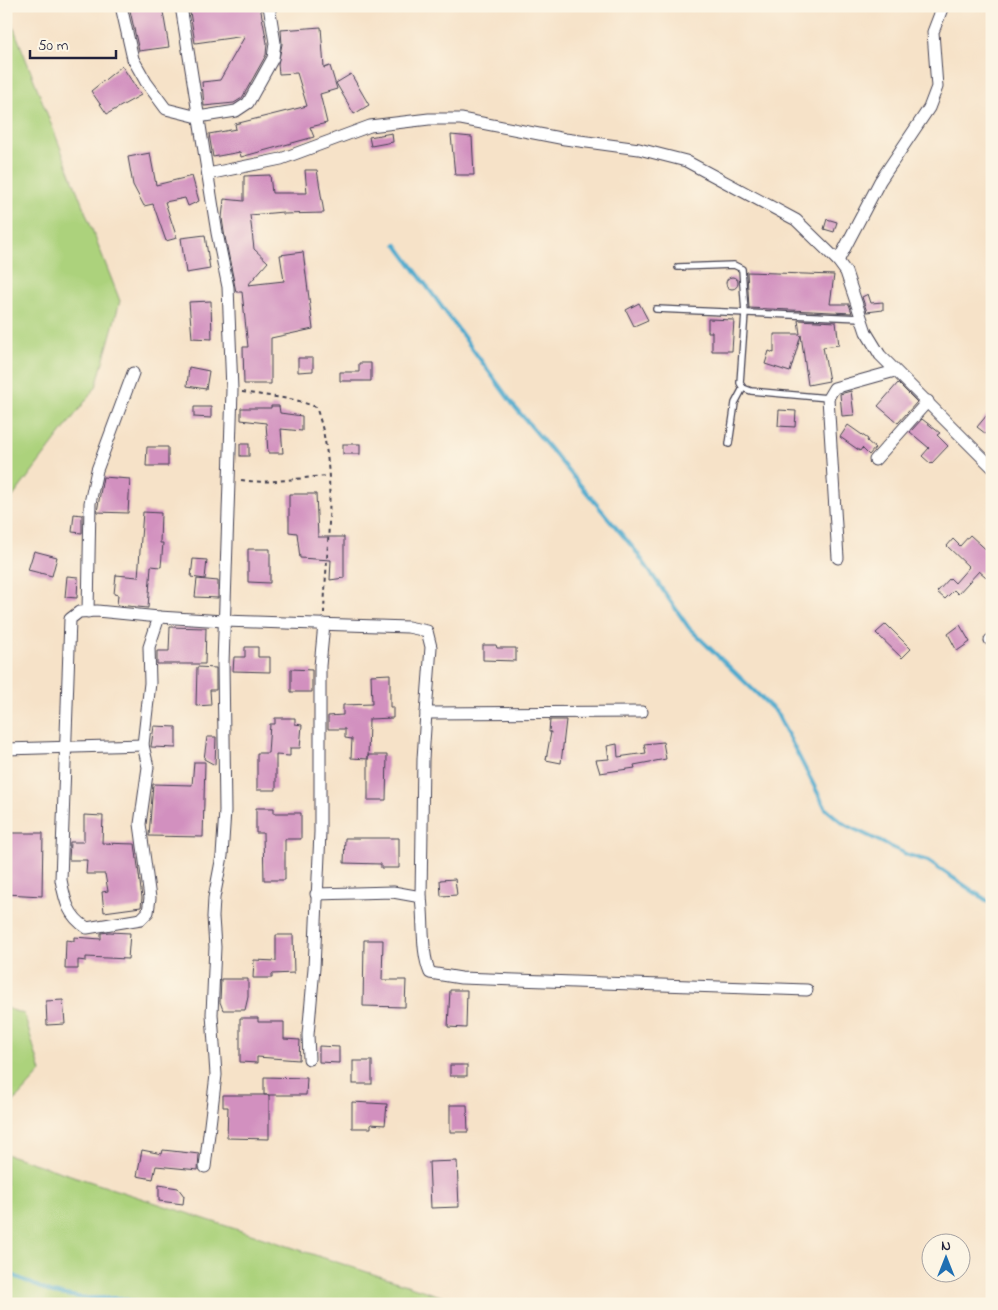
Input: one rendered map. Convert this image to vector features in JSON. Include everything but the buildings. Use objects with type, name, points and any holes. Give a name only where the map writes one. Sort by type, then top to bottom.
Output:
[{"type":"street","points":[[121,6],[132,59],[146,82],[166,109],[198,117],[236,111],[248,103],[273,58],[275,43],[269,6]]},
{"type":"street","points":[[181,6],[198,117],[228,287],[232,390],[224,622],[224,811],[222,856],[213,916],[215,956],[212,1014],[216,1075],[205,1167]]},
{"type":"street","points":[[838,261],[880,181],[930,108],[937,87],[933,32],[943,6]]},
{"type":"street","points":[[208,174],[281,159],[370,126],[429,119],[461,119],[565,139],[640,149],[686,160],[796,220],[838,261],[846,272],[866,332],[880,355],[991,465]]},
{"type":"street","points":[[838,558],[828,398],[834,388],[895,371]]},
{"type":"street","points":[[88,612],[90,504],[97,470],[133,373]]},
{"type":"street","points":[[875,460],[928,401]]},
{"type":"street","points":[[159,617],[149,648],[150,683],[144,745],[148,767],[140,824],[150,898],[148,912],[141,919],[87,928],[76,921],[65,905],[61,880],[70,619],[79,612],[88,612],[159,617],[224,622],[408,627],[426,631],[431,647],[423,759],[421,897],[425,922],[424,959],[430,973],[470,979],[807,990]]},
{"type":"street","points":[[309,1059],[308,1034],[314,968],[320,832],[320,666],[324,624]]},
{"type":"street","points":[[426,713],[642,712]]},
{"type":"street","points":[[6,749],[66,749],[144,745]]},
{"type":"street","points":[[316,894],[393,892],[421,897]]},
{"type":"lane","points":[[678,267],[734,265],[742,269],[744,313],[740,383],[743,388],[751,391],[828,398]]},
{"type":"lane","points":[[656,309],[861,318]]},
{"type":"lane","points":[[729,444],[735,403],[743,388]]},
{"type":"path","points":[[232,390],[296,400],[316,408],[325,439],[329,476],[324,624]]},
{"type":"path","points":[[229,478],[251,482],[329,476]]},
{"type":"green space","points":[[6,8],[120,301],[96,387],[6,506]]},
{"type":"green space","points":[[6,1008],[24,1014],[41,1072],[6,1110]]},
{"type":"green space","points":[[6,1154],[465,1304],[6,1304]]},
{"type":"waterway","points":[[396,244],[514,406],[635,550],[689,628],[776,712],[826,809],[844,824],[908,855],[928,861],[992,904]]},
{"type":"waterway","points":[[6,1272],[52,1293],[85,1298],[120,1298],[142,1304]]},
{"type":"waterway","points":[[108,1304],[119,1298]]}]
